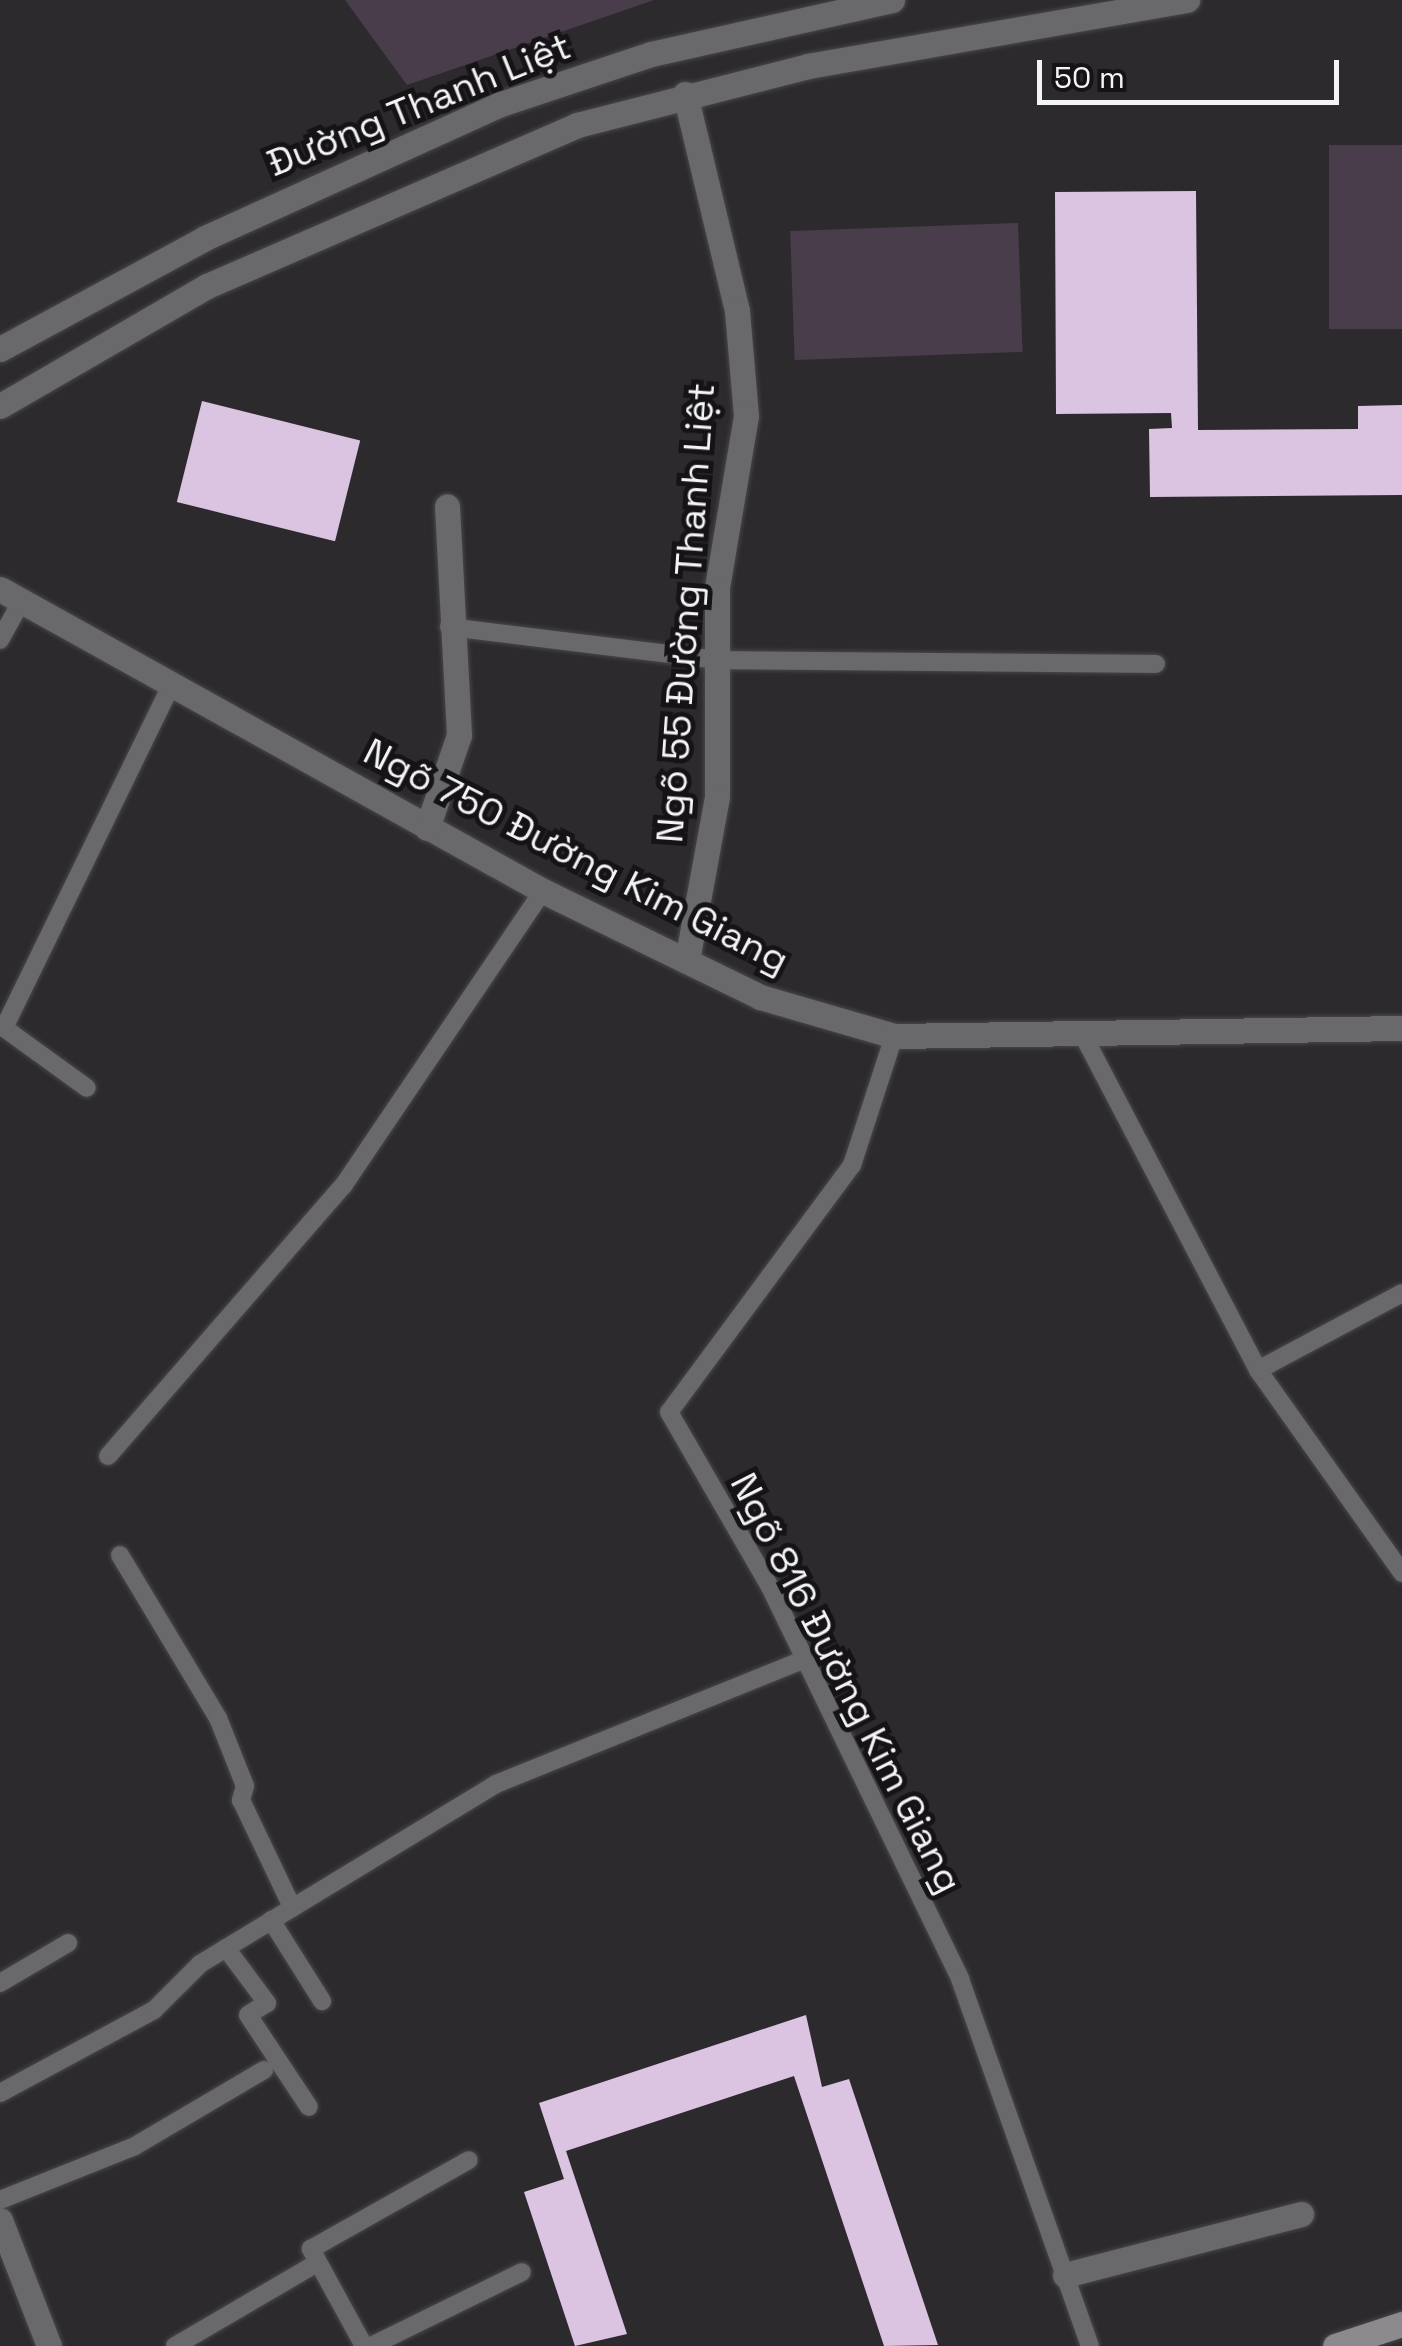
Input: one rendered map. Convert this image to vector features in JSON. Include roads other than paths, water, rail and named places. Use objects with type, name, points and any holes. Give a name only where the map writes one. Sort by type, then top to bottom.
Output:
[{"type":"main road","points":[[1335,2346],[1402,2324]]},
{"type":"street","name":"Đường Thanh Liệt","points":[[0,349],[205,238],[498,105],[651,54],[892,0]]},
{"type":"street","points":[[0,406],[208,286],[452,172],[685,94],[1187,0]]},
{"type":"street","name":"Ngõ 55 Đường Thanh Liệt","points":[[685,94],[736,311],[746,416],[717,588],[718,797],[687,961]]},
{"type":"street","points":[[426,828],[459,735],[449,627],[447,506]]},
{"type":"street","name":"Ngõ 750 Đường Kim Giang","points":[[10,596],[544,891],[760,996],[894,1036],[1084,1037],[1402,1028]]},
{"type":"street","points":[[1065,2276],[1300,2214]]},
{"type":"street","points":[[0,2220],[49,2346]]},
{"type":"lane","points":[[0,640],[10,596]]},
{"type":"lane","points":[[449,627],[716,660],[1156,664]]},
{"type":"lane","points":[[87,1088],[2,1027],[171,686]]},
{"type":"lane","points":[[108,1456],[343,1186],[544,891]]},
{"type":"lane","name":"Ngõ 816 Đường Kim Giang","points":[[894,1036],[852,1164],[669,1412],[770,1587],[800,1661],[960,1979],[1090,2346]]},
{"type":"lane","points":[[1084,1037],[1258,1370],[1402,1574]]},
{"type":"lane","points":[[1258,1370],[1402,1293]]},
{"type":"lane","points":[[120,1555],[218,1718],[246,1786],[240,1800],[292,1907]]},
{"type":"lane","points":[[0,2093],[154,2010],[226,1948],[496,1784],[800,1661]]},
{"type":"lane","points":[[271,1920],[322,2001]]},
{"type":"lane","points":[[0,1982],[68,1942]]},
{"type":"lane","points":[[226,1948],[267,2003],[248,2015],[309,2107]]},
{"type":"lane","points":[[0,2200],[136,2146],[264,2070]]},
{"type":"lane","points":[[469,2160],[311,2248],[317,2263],[367,2346],[522,2272]]},
{"type":"lane","points":[[175,2346],[317,2263]]}]
